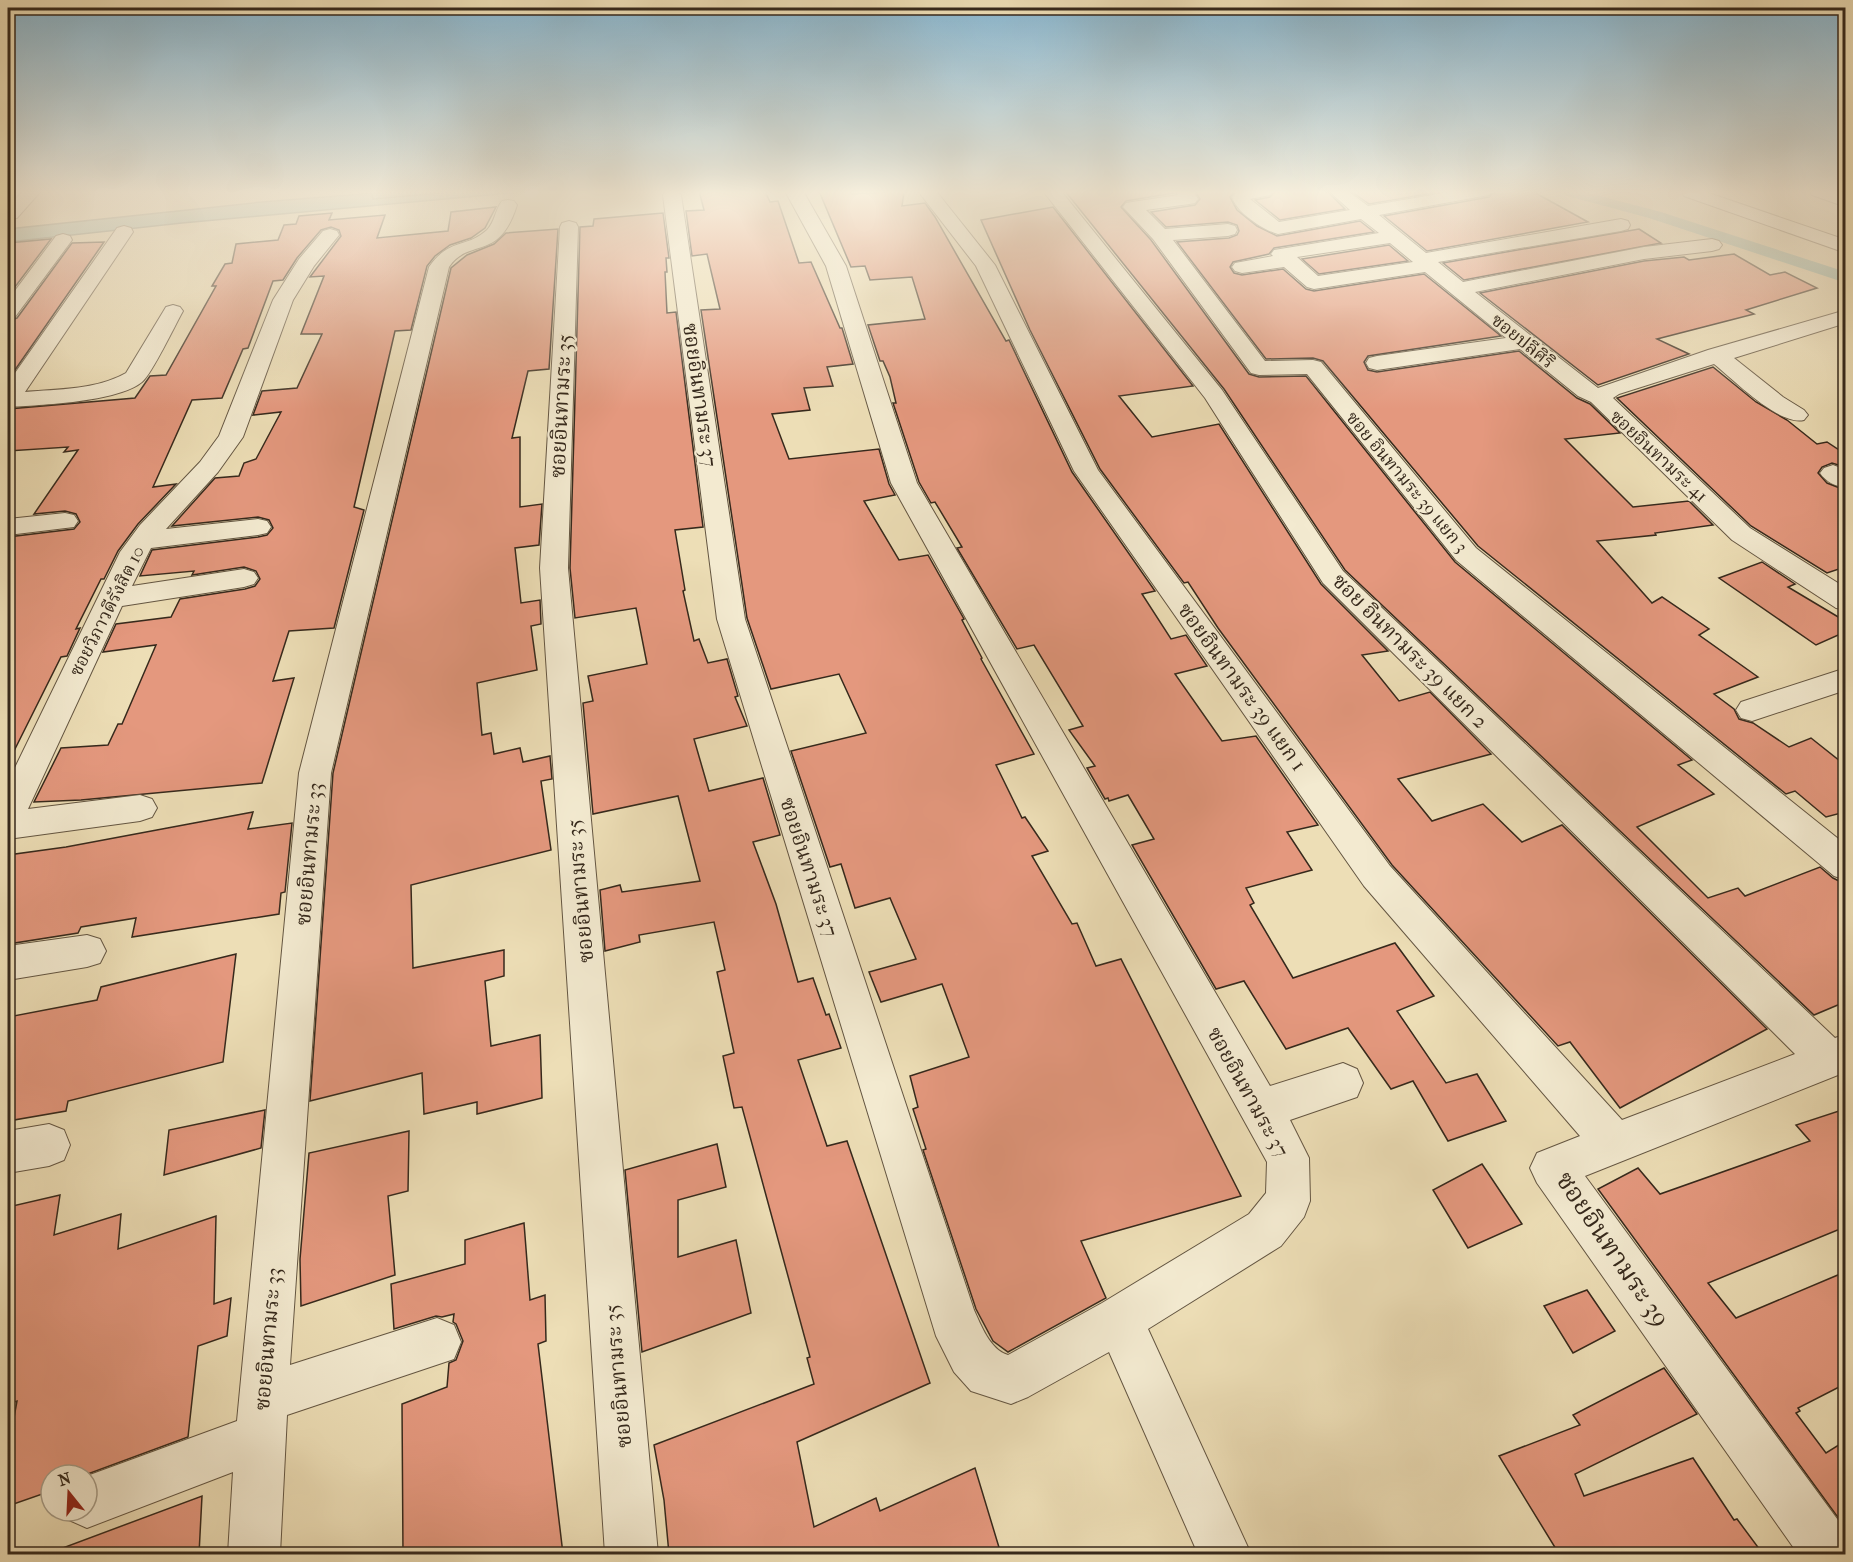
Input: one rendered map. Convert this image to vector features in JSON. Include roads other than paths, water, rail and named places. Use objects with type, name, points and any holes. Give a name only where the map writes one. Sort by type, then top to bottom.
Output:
[{"type":"street","points":[[8,313],[45,264]]},
{"type":"street","points":[[8,399],[102,264]]},
{"type":"street","name":"ซอยวิภาวดีรังสิต 10","points":[[8,815],[134,552],[209,467],[231,437],[283,300],[305,264]]},
{"type":"street","name":"ซอยอินทามระ 33","points":[[254,1554],[261,1418],[315,773],[440,264]]},
{"type":"street","name":"ซอยอินทามระ 35","points":[[567,264],[554,568],[632,1554]]},
{"type":"street","name":"ซอยอินทามระ 37","points":[[682,264],[731,619],[954,1319],[970,1355],[988,1374],[1011,1380],[1119,1320],[1265,1230],[1288,1201],[1288,1158],[904,483],[835,264]]},
{"type":"street","name":"ซอยอินทามระ 39 แยก 1","points":[[984,264],[1086,471],[1377,876],[1615,1144]]},
{"type":"street","name":"ซอย อินทามระ 39 แยก 2","points":[[1111,264],[1214,394],[1333,577],[1841,1055]]},
{"type":"street","name":"ซอย อินทามระ 39 แยก 3","points":[[1182,264],[1259,368],[1313,367],[1466,554],[1845,866]]},
{"type":"street","points":[[1242,267],[1262,264]]},
{"type":"street","points":[[1292,264],[1314,283],[1416,264]]},
{"type":"street","name":"ซอยปลีศิริ","points":[[1428,264],[1586,391],[1599,397]]},
{"type":"street","points":[[1459,289],[1588,264]]},
{"type":"street","points":[[8,399],[100,391],[120,387],[135,377],[173,311]]},
{"type":"street","name":"ซอยอินทามระ 41","points":[[1845,316],[1611,389],[1599,397],[1741,534],[1833,581],[1845,601]]},
{"type":"street","points":[[1377,363],[1524,342]]},
{"type":"street","points":[[1716,355],[1775,402],[1796,415]]},
{"type":"street","points":[[98,369],[142,365]]},
{"type":"street","points":[[47,395],[55,381],[66,373]]},
{"type":"street","points":[[8,527],[65,521]]},
{"type":"street","points":[[143,540],[258,527]]},
{"type":"street","points":[[112,598],[244,578]]},
{"type":"street","points":[[1752,710],[1845,680]]},
{"type":"street","points":[[8,825],[140,808]]},
{"type":"street","points":[[8,963],[87,951]]},
{"type":"street","name":"ซอยอินทามระ 39","points":[[1830,1554],[1552,1168],[1841,1055]]},
{"type":"street","points":[[1260,1110],[1343,1083]]},
{"type":"street","points":[[8,1152],[49,1145]]},
{"type":"street","points":[[1119,1320],[1225,1554]]},
{"type":"street","points":[[99,1496],[261,1418],[437,1342]]},
{"type":"waterway","points":[[1803,264],[1846,278]]}]
